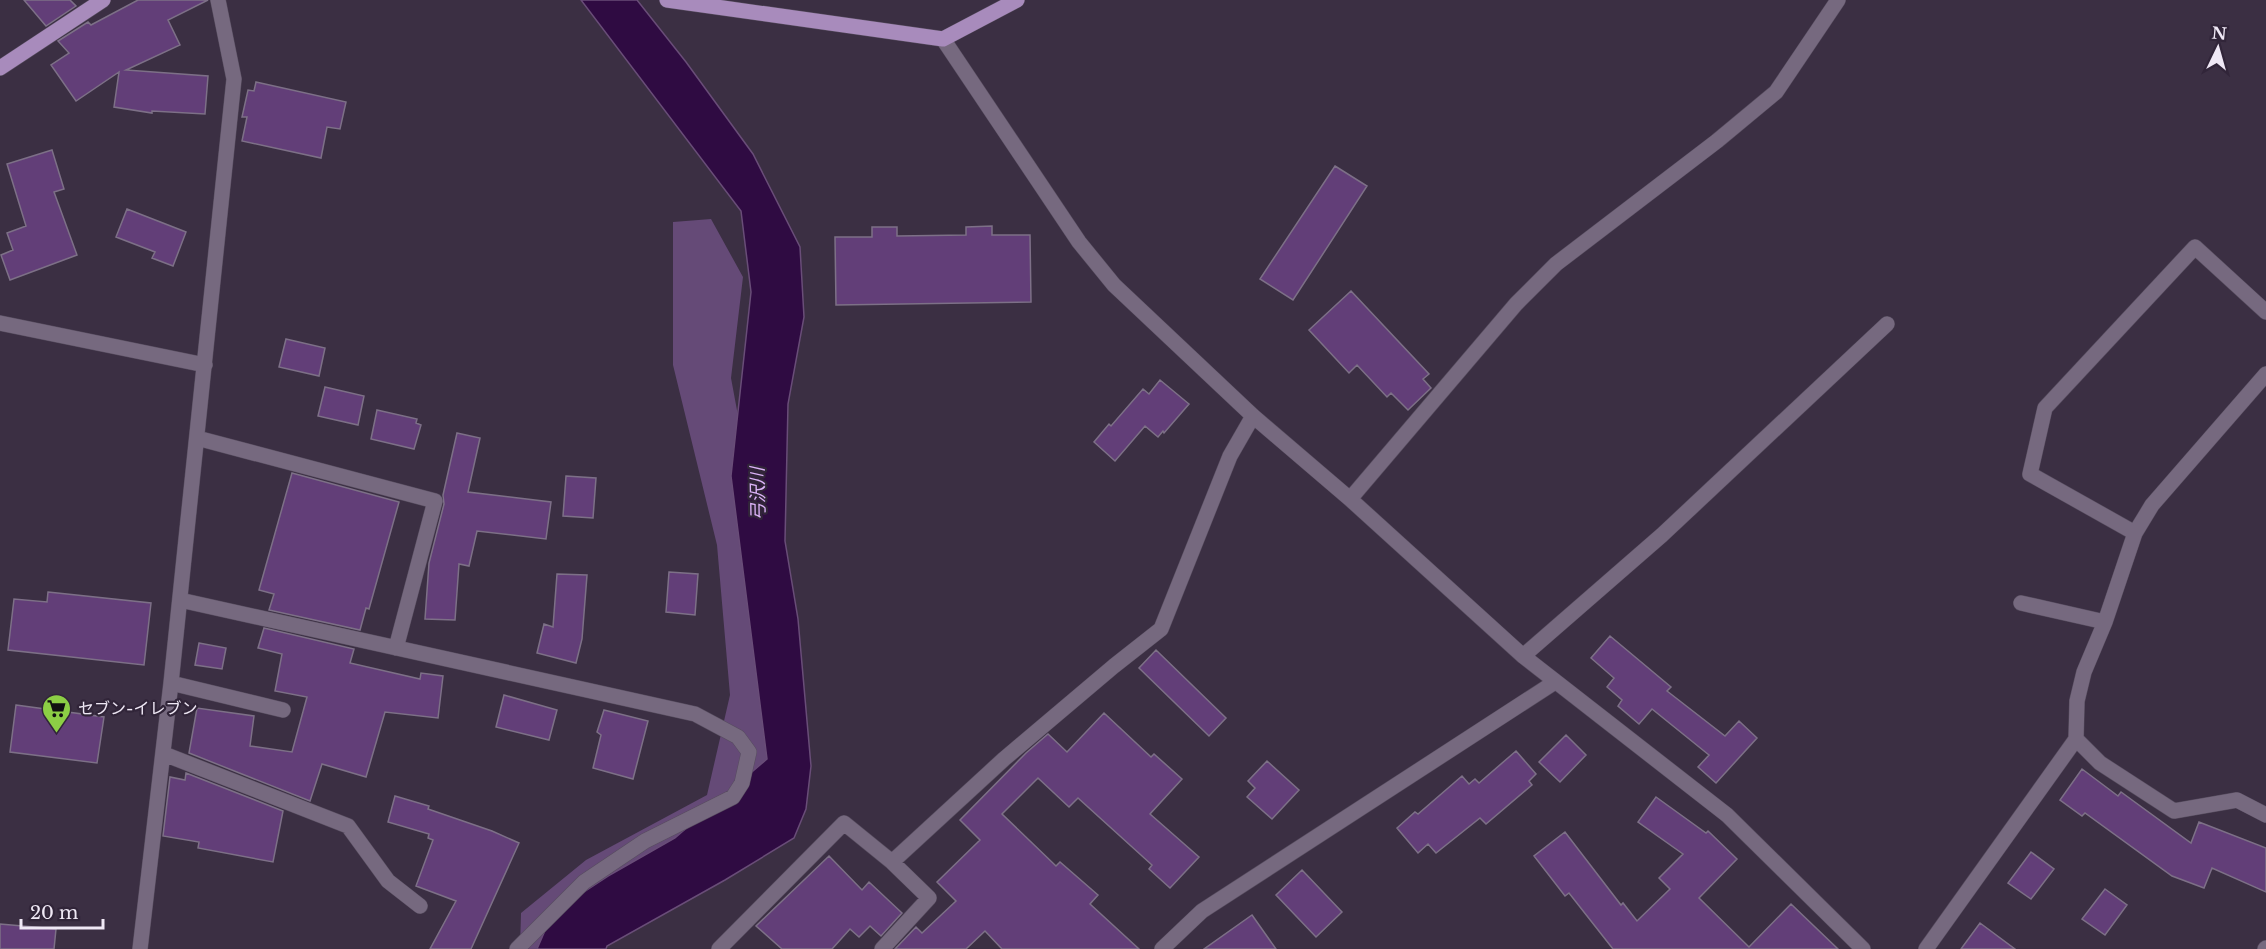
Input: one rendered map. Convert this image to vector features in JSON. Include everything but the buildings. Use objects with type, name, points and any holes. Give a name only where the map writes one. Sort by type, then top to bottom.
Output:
[{"type":"main road","points":[[0,68],[103,0]]},
{"type":"main road","points":[[666,0],[943,39],[1017,0]]},
{"type":"street","points":[[140,949],[164,754],[234,79],[218,0]]},
{"type":"street","points":[[1350,499],[1516,304],[1556,264],[1717,141],[1776,92],[1838,0]]},
{"type":"street","points":[[943,39],[1079,242],[1114,285],[1253,416],[1350,499],[1523,656],[1727,815],[1863,949]]},
{"type":"street","points":[[2135,533],[2030,474],[2045,408],[2195,247],[2266,312]]},
{"type":"street","points":[[0,323],[205,365]]},
{"type":"street","points":[[1523,656],[1662,535],[1887,324]]},
{"type":"street","points":[[1926,949],[2076,739],[2077,701],[2084,672],[2105,622],[2135,533],[2152,505],[2266,374]]},
{"type":"street","points":[[892,862],[1004,759],[1161,629],[1230,456],[1253,416]]},
{"type":"street","points":[[197,438],[435,501],[396,648]]},
{"type":"street","points":[[180,600],[695,714],[738,737],[749,752],[742,783],[733,797],[645,842],[585,882],[517,949]]},
{"type":"street","points":[[2021,603],[2105,622]]},
{"type":"street","points":[[1162,949],[1202,911],[1555,682]]},
{"type":"street","points":[[171,683],[283,710]]},
{"type":"street","points":[[2076,739],[2100,763],[2174,811],[2237,800],[2266,815]]},
{"type":"street","points":[[164,754],[348,826],[388,881],[420,906]]},
{"type":"street","points":[[719,949],[844,823],[892,862],[929,898],[882,949]]},
{"type":"shaded area","points":[[711,219],[743,277],[731,378],[757,518],[794,772],[587,949],[520,949],[521,913],[586,860],[707,795],[730,695],[717,545],[673,365],[673,222]]},
{"type":"water","name":"弓沢川","points":[[581,0],[637,0],[686,62],[753,154],[800,247],[804,317],[788,404],[785,541],[798,619],[811,766],[806,809],[794,838],[725,880],[607,946],[606,949],[537,949],[553,912],[608,876],[675,838],[767,759],[731,476],[751,292],[741,211]]},
{"type":"place","name":"セブン-イレブン","points":[[57,734]]}]
